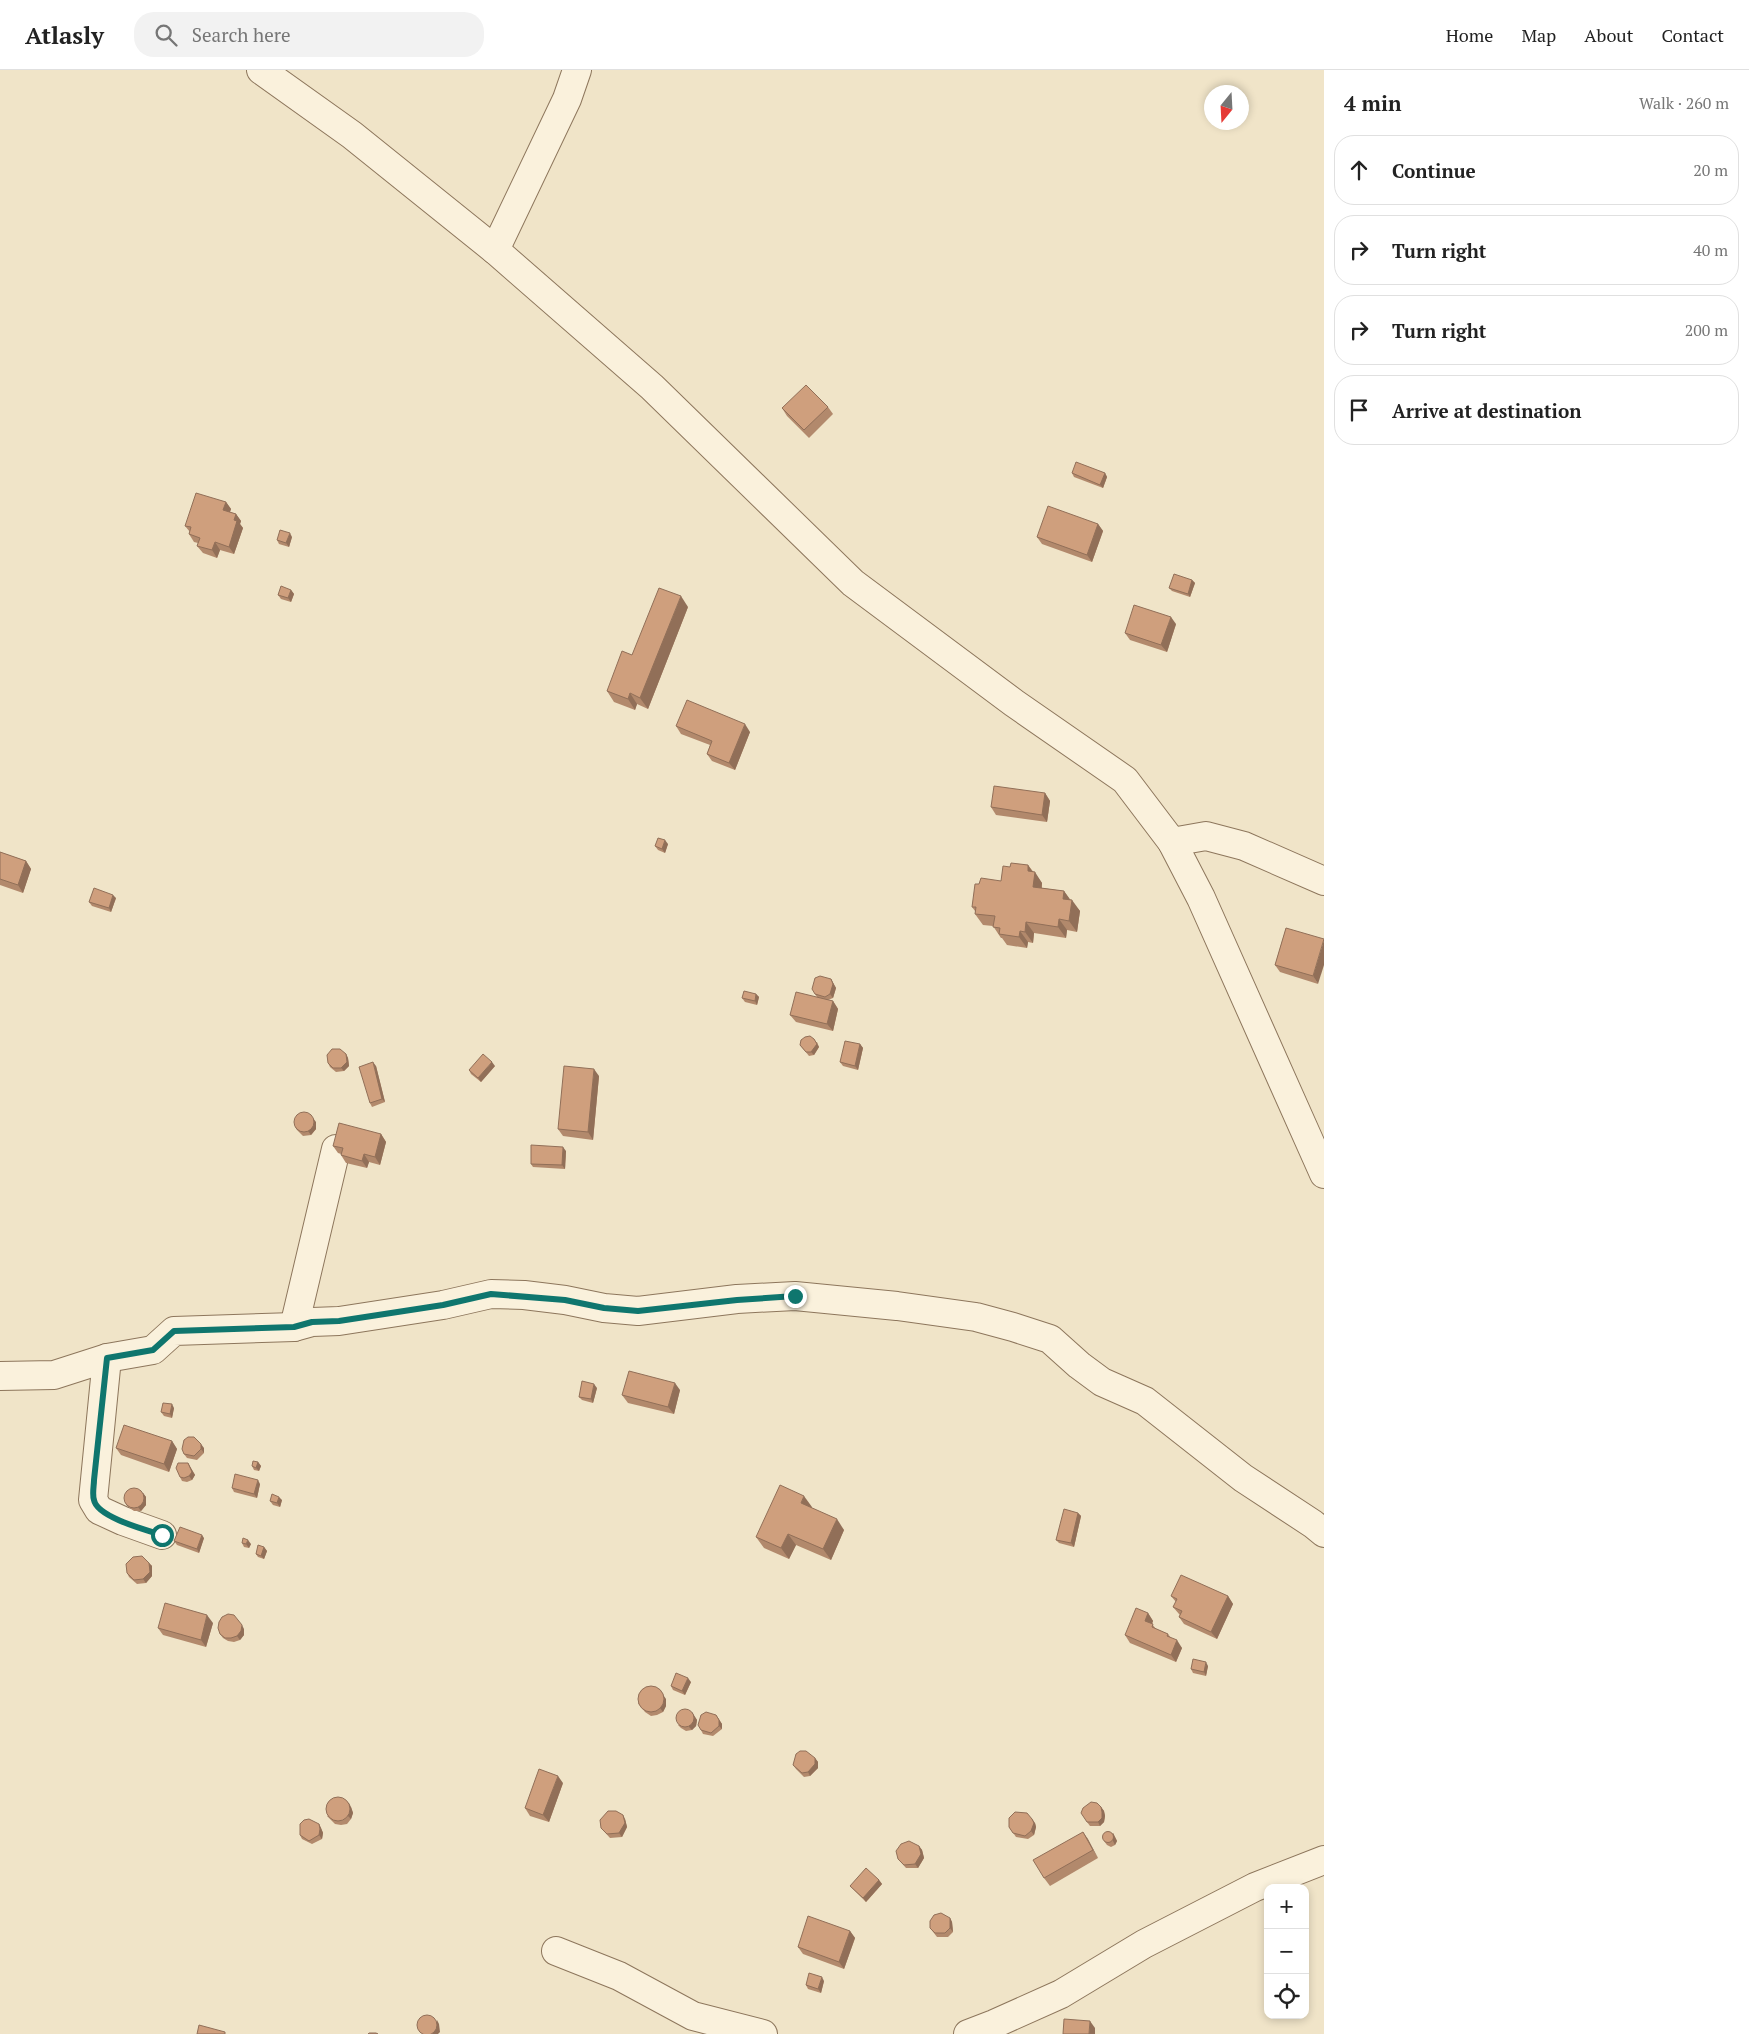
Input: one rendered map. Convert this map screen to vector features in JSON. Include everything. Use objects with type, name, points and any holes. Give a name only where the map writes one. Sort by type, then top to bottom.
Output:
[{"type":"street","points":[[261,70],[352,135],[496,250],[652,387],[853,583],[1014,703],[1125,780],[1172,842],[1201,898],[1324,1174]]},
{"type":"street","points":[[496,250],[567,99],[577,70]]},
{"type":"street","points":[[1172,842],[1206,836],[1244,846],[1324,881]]},
{"type":"street","points":[[294,1327],[336,1149]]},
{"type":"street","points":[[0,1376],[54,1375],[107,1358],[153,1350],[174,1331],[294,1327],[312,1322],[339,1321],[443,1305],[491,1294],[532,1296],[604,1308],[638,1311],[737,1300],[795,1296],[897,1306],[976,1317],[1050,1339],[1079,1365],[1102,1382],[1145,1401],[1243,1478],[1314,1524],[1324,1533]]},
{"type":"street","points":[[107,1358],[94,1500],[99,1510],[122,1521],[162,1535]]},
{"type":"street","points":[[968,2034],[1061,1994],[1144,1944],[1255,1887],[1324,1860]]},
{"type":"street","points":[[556,1951],[619,1976],[693,2016],[763,2034]]},
{"type":"building","points":[[806,385],[828,407],[804,430],[782,408]]},
{"type":"building","points":[[1076,462],[1105,473],[1100,485],[1072,473]]},
{"type":"building","points":[[196,493],[226,502],[223,510],[236,514],[234,520],[237,521],[229,547],[215,542],[212,550],[197,546],[200,538],[189,534],[191,527],[185,526]]},
{"type":"building","points":[[1048,506],[1098,524],[1087,555],[1037,537]]},
{"type":"building","points":[[280,530],[290,533],[286,543],[277,540]]},
{"type":"building","points":[[1174,574],[1192,580],[1188,594],[1169,588]]},
{"type":"building","points":[[281,586],[291,590],[288,598],[278,595]]},
{"type":"building","points":[[659,588],[681,596],[640,698],[630,693],[628,699],[607,691],[622,651],[632,655]]},
{"type":"building","points":[[1134,605],[1171,617],[1161,645],[1125,633]]},
{"type":"building","points":[[687,700],[745,724],[729,763],[707,754],[712,741],[676,726]]},
{"type":"building","points":[[994,786],[1045,793],[1042,815],[991,807]]},
{"type":"building","points":[[658,838],[665,840],[662,849],[655,846]]},
{"type":"building","points":[[0,852],[26,861],[18,885],[0,879]]},
{"type":"building","points":[[1011,863],[1028,865],[1028,871],[1035,872],[1033,887],[1064,891],[1063,899],[1072,900],[1069,921],[1059,919],[1058,927],[1026,922],[1025,932],[1020,931],[1019,937],[999,934],[1000,928],[993,927],[995,916],[975,914],[976,907],[972,907],[975,884],[979,884],[981,878],[1001,881],[1003,866],[1010,867]]},
{"type":"building","points":[[94,888],[113,895],[109,908],[89,902]]},
{"type":"building","points":[[1286,928],[1324,939],[1313,976],[1275,965]]},
{"type":"building","points":[[820,976],[831,979],[833,984],[830,994],[825,997],[815,994],[812,989],[815,978]]},
{"type":"building","points":[[744,991],[756,994],[755,1001],[742,998]]},
{"type":"building","points":[[796,992],[833,1001],[827,1024],[790,1015]]},
{"type":"building","points":[[810,1036],[817,1044],[811,1052],[806,1052],[800,1045],[801,1040]]},
{"type":"building","points":[[845,1041],[860,1044],[855,1066],[840,1062]]},
{"type":"building","points":[[332,1049],[340,1049],[346,1054],[347,1062],[341,1068],[333,1068],[328,1063],[327,1055]]},
{"type":"building","points":[[483,1054],[492,1062],[478,1078],[469,1070]]},
{"type":"building","points":[[373,1062],[382,1099],[370,1103],[359,1067]]},
{"type":"building","points":[[564,1066],[594,1069],[588,1132],[558,1129]]},
{"type":"building","points":[[304,1112],[311,1115],[314,1122],[311,1129],[304,1132],[297,1129],[294,1122],[297,1115]]},
{"type":"building","points":[[339,1123],[381,1134],[375,1157],[364,1154],[362,1161],[341,1155],[343,1148],[333,1146]]},
{"type":"building","points":[[531,1145],[563,1147],[562,1165],[531,1164]]},
{"type":"building","points":[[629,1371],[675,1383],[668,1407],[622,1395]]},
{"type":"building","points":[[582,1381],[594,1384],[591,1399],[579,1397]]},
{"type":"building","points":[[163,1403],[172,1404],[170,1414],[161,1412]]},
{"type":"building","points":[[124,1425],[172,1441],[164,1464],[116,1448]]},
{"type":"building","points":[[188,1437],[194,1437],[201,1444],[201,1449],[194,1456],[184,1454],[182,1449],[184,1440]]},
{"type":"building","points":[[253,1461],[258,1462],[256,1468],[252,1466]]},
{"type":"building","points":[[178,1463],[188,1463],[192,1472],[189,1476],[180,1477],[176,1468]]},
{"type":"building","points":[[235,1474],[258,1480],[254,1494],[232,1488]]},
{"type":"building","points":[[780,1485],[804,1496],[801,1503],[837,1519],[823,1549],[788,1534],[781,1548],[756,1537]]},
{"type":"building","points":[[134,1488],[141,1491],[144,1498],[141,1505],[134,1508],[127,1505],[124,1498],[127,1491]]},
{"type":"building","points":[[272,1494],[279,1497],[277,1503],[270,1501]]},
{"type":"building","points":[[1064,1509],[1078,1513],[1071,1543],[1056,1540]]},
{"type":"building","points":[[180,1527],[202,1535],[197,1549],[174,1541]]},
{"type":"building","points":[[243,1538],[248,1540],[246,1544],[242,1543]]},
{"type":"building","points":[[258,1545],[264,1547],[261,1556],[256,1554]]},
{"type":"building","points":[[142,1556],[149,1563],[150,1572],[143,1579],[134,1580],[127,1573],[126,1564],[133,1557]]},
{"type":"building","points":[[1181,1575],[1228,1596],[1211,1632],[1179,1617],[1182,1611],[1173,1607],[1177,1599],[1171,1596]]},
{"type":"building","points":[[165,1603],[207,1615],[201,1640],[158,1628]]},
{"type":"building","points":[[1136,1608],[1148,1613],[1145,1621],[1153,1624],[1152,1627],[1177,1640],[1171,1655],[1125,1635]]},
{"type":"building","points":[[228,1614],[234,1615],[242,1625],[241,1631],[237,1636],[225,1638],[220,1634],[218,1628],[222,1617]]},
{"type":"building","points":[[1193,1659],[1206,1662],[1204,1672],[1191,1669]]},
{"type":"building","points":[[676,1673],[688,1678],[682,1691],[671,1686]]},
{"type":"building","points":[[651,1686],[660,1690],[664,1699],[660,1708],[651,1712],[642,1708],[638,1699],[642,1690]]},
{"type":"building","points":[[685,1709],[691,1712],[694,1718],[691,1724],[685,1727],[679,1724],[676,1718],[679,1712]]},
{"type":"building","points":[[706,1712],[716,1715],[719,1720],[719,1726],[711,1733],[701,1730],[698,1725],[701,1715]]},
{"type":"building","points":[[800,1751],[806,1751],[815,1758],[815,1764],[808,1772],[802,1773],[793,1765],[796,1754]]},
{"type":"building","points":[[539,1769],[558,1776],[543,1815],[525,1808]]},
{"type":"building","points":[[338,1797],[343,1798],[349,1804],[349,1814],[343,1820],[338,1821],[333,1820],[327,1814],[326,1809],[327,1804],[333,1798]]},
{"type":"building","points":[[1091,1802],[1097,1803],[1101,1807],[1102,1818],[1098,1822],[1087,1822],[1081,1813],[1083,1808]]},
{"type":"building","points":[[608,1811],[616,1811],[623,1815],[625,1823],[619,1833],[607,1834],[601,1828],[600,1820]]},
{"type":"building","points":[[1015,1812],[1027,1813],[1034,1823],[1031,1831],[1025,1836],[1013,1833],[1009,1827],[1009,1818]]},
{"type":"building","points":[[309,1819],[319,1824],[320,1829],[319,1835],[309,1841],[300,1835],[300,1824],[304,1820]]},
{"type":"building","points":[[1108,1831],[1114,1837],[1108,1843],[1102,1837]]},
{"type":"building","points":[[1083,1832],[1093,1850],[1044,1878],[1033,1860]]},
{"type":"building","points":[[909,1841],[919,1846],[921,1854],[915,1864],[904,1865],[898,1859],[896,1851],[901,1844]]},
{"type":"building","points":[[866,1868],[879,1880],[863,1898],[850,1886]]},
{"type":"building","points":[[941,1913],[950,1918],[950,1928],[945,1933],[935,1933],[930,1928],[930,1921],[934,1915]]},
{"type":"building","points":[[808,1916],[850,1931],[839,1962],[798,1947]]},
{"type":"building","points":[[809,1973],[822,1977],[818,1989],[806,1985]]},
{"type":"building","points":[[427,2015],[434,2018],[437,2025],[434,2032],[427,2035],[420,2032],[417,2025],[420,2018]]},
{"type":"building","points":[[1064,2019],[1090,2021],[1089,2034],[1063,2034]]},
{"type":"building","points":[[199,2025],[225,2032],[225,2034],[197,2034]]},
{"type":"route","points":[[162,1535],[122,1521],[99,1510],[94,1500],[94,1480],[107,1358],[153,1350],[174,1331],[294,1327],[312,1322],[339,1321],[443,1305],[491,1294],[524,1295],[565,1300],[604,1308],[638,1311],[737,1300],[795,1296]]}]
